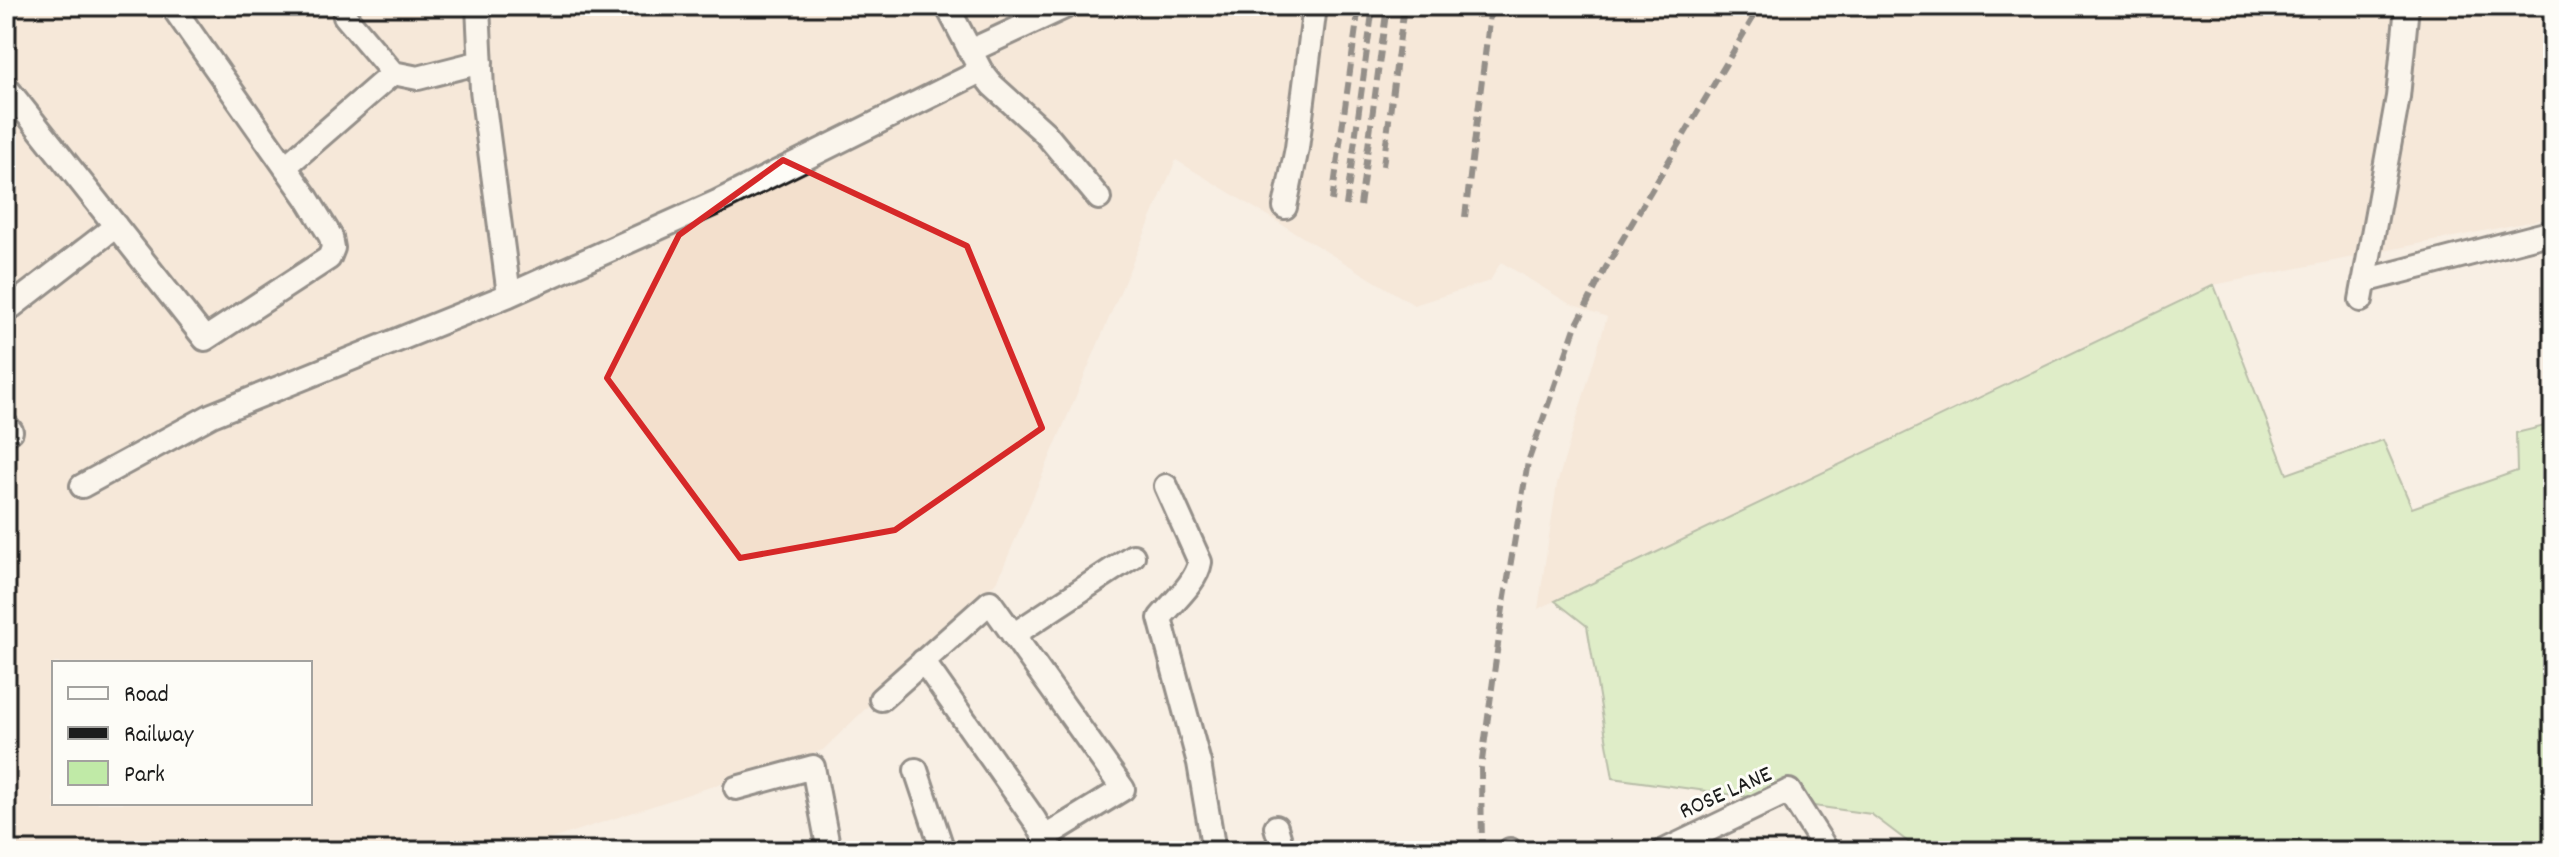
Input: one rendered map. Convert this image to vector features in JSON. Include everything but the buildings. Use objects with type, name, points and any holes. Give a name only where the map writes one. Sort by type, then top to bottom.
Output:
[{"type":"street","points":[[6,87],[205,339],[329,258],[333,248],[331,237],[285,167],[172,6]]},
{"type":"street","points":[[478,6],[481,62],[509,295]]},
{"type":"street","points":[[947,6],[981,71],[992,85],[1045,133],[1099,198]]},
{"type":"street","points":[[970,51],[1067,6]]},
{"type":"street","points":[[1285,207],[1297,148],[1315,6]]},
{"type":"street","points":[[2407,6],[2398,97],[2363,290],[2553,232]]},
{"type":"street","points":[[345,16],[393,73],[418,78],[481,62]]},
{"type":"street","points":[[82,486],[212,415],[509,295],[717,202],[981,71]]},
{"type":"street","points":[[285,167],[393,73]]},
{"type":"street","points":[[6,311],[116,226]]},
{"type":"street","points":[[1166,486],[1200,562],[1200,568],[1160,618],[1199,763],[1214,851]]},
{"type":"street","points":[[1013,635],[1133,556]]},
{"type":"street","points":[[881,699],[923,661],[990,602],[1123,789],[1049,844],[923,661]]},
{"type":"street","points":[[736,788],[813,767],[829,851]]},
{"type":"street","points":[[916,770],[943,851]]},
{"type":"street","name":"ROSE LANE","points":[[1664,851],[1789,791],[1827,851]]},
{"type":"street","points":[[1276,827],[1283,851]]},
{"type":"highlighted area","points":[[783,160],[967,246],[1042,428],[895,530],[740,558],[607,378],[679,235]]},
{"type":"shaded area","points":[[6,6],[2553,6],[2553,217],[2214,285],[1538,609],[1557,484],[1607,317],[1568,303],[1501,262],[1490,281],[1414,305],[1176,160],[998,580],[823,750],[515,851],[6,851]]},
{"type":"green space","points":[[2214,285],[2287,474],[2383,440],[2412,508],[2517,471],[2516,433],[2553,424],[2553,806],[2544,851],[1920,851],[1871,814],[1613,778],[1587,626],[1555,601]]},
{"type":"railway","points":[[1332,201],[1359,6]]},
{"type":"railway","points":[[1346,206],[1373,6]]},
{"type":"railway","points":[[1360,206],[1387,6]]},
{"type":"railway","points":[[1383,166],[1404,6]]},
{"type":"railway","points":[[1465,217],[1491,6]]},
{"type":"railway","points":[[1482,851],[1481,768],[1503,608],[1528,462],[1575,328],[1605,269],[1760,6]]}]
